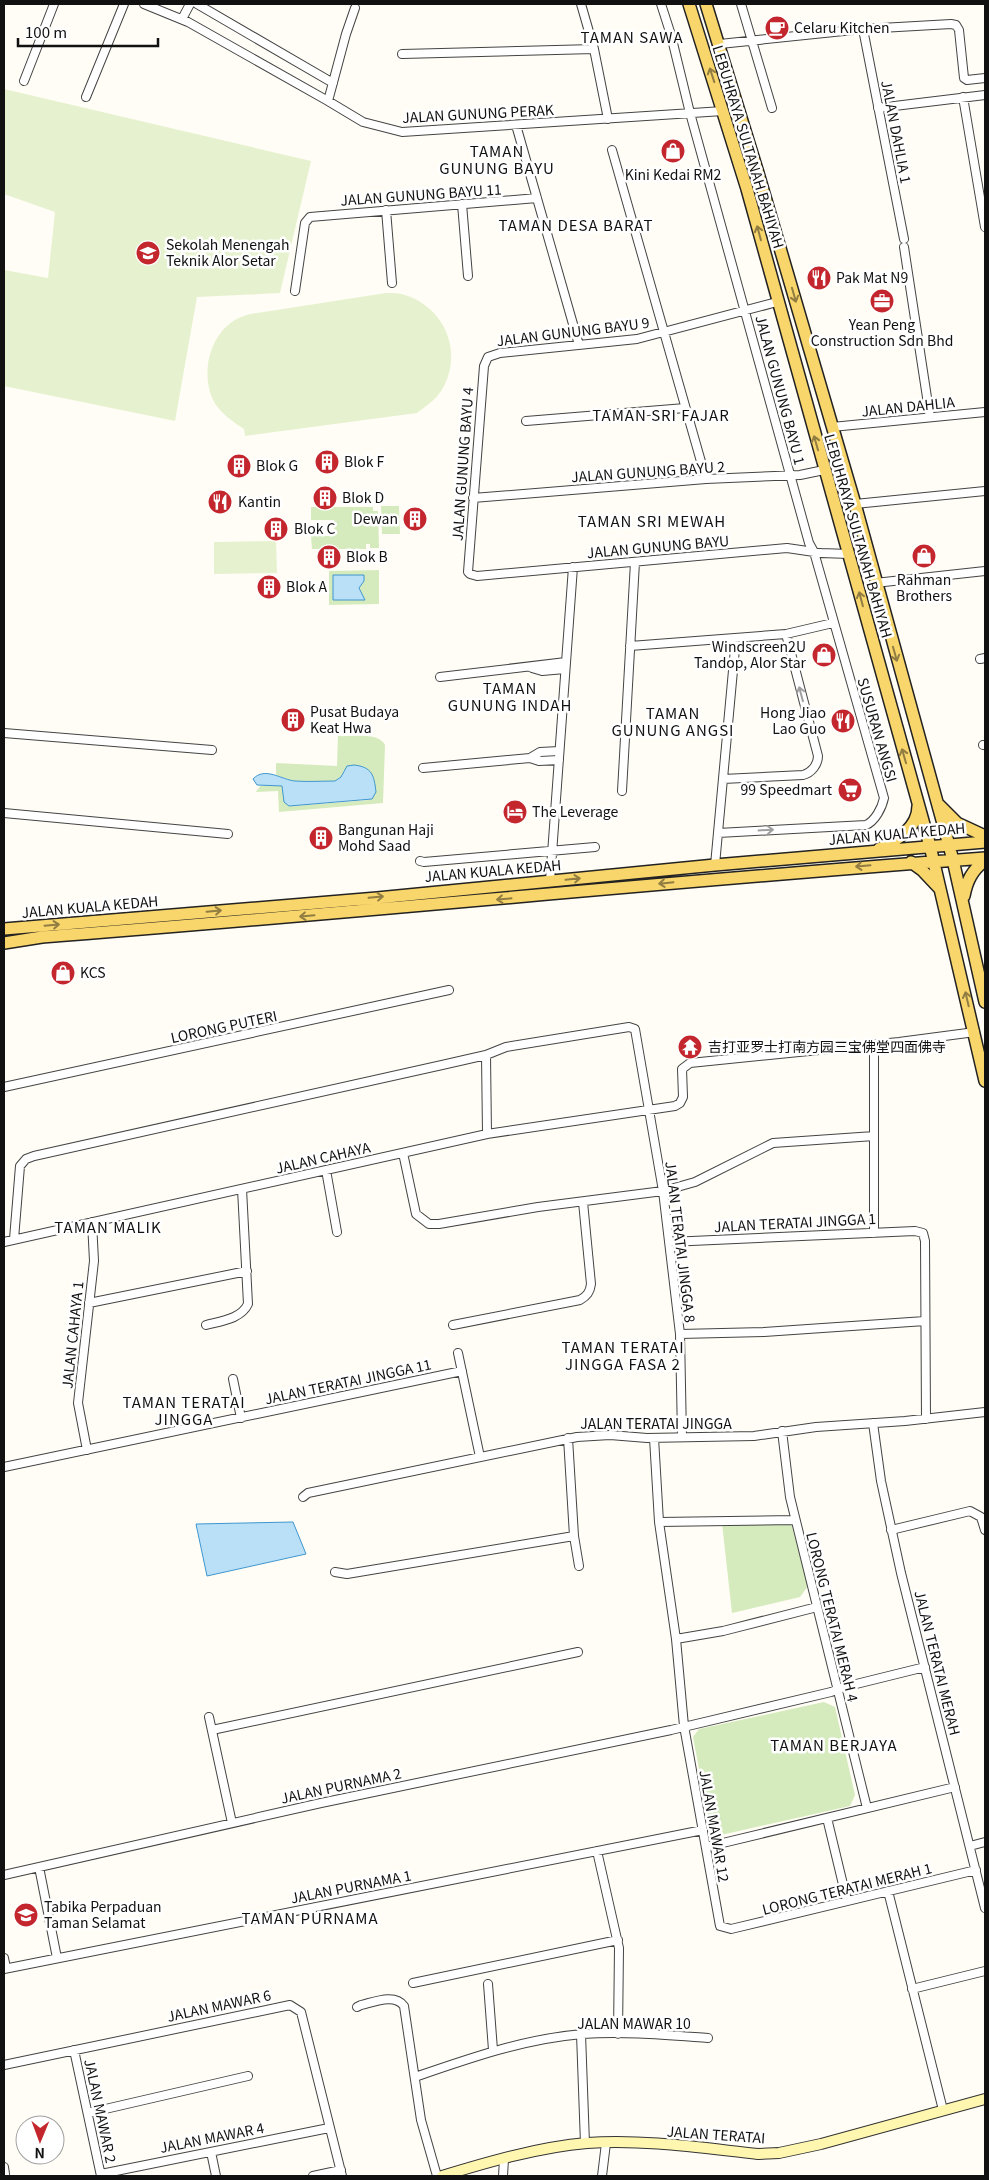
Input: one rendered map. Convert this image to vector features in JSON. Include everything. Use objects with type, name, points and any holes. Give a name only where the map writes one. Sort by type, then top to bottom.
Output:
[{"type":"main road","name":"LEBUHRAYA SULTANAH BAHIYAH","points":[[689,4],[723,111],[930,846],[985,1081]]},
{"type":"main road","name":"LEBUHRAYA SULTANAH BAHIYAH","points":[[706,4],[720,44],[854,504],[953,860],[984,995]]},
{"type":"main road","points":[[937,802],[957,822],[985,836]]},
{"type":"main road","points":[[876,851],[890,843],[911,826],[918,815],[918,803]]},
{"type":"main road","name":"JALAN KUALA KEDAH","points":[[4,929],[985,842]]},
{"type":"main road","points":[[965,911],[964,896],[967,882],[975,869],[985,859]]},
{"type":"main road","name":"JALAN KUALA KEDAH","points":[[4,943],[42,938],[458,904],[911,862],[985,859]]},
{"type":"main road","points":[[911,862],[931,878],[939,888],[943,899]]},
{"type":"main road","points":[[691,868],[692,881]]},
{"type":"street","points":[[24,81],[54,4]]},
{"type":"street","points":[[86,97],[124,4]]},
{"type":"street","name":"JALAN GUNUNG PERAK","points":[[144,4],[182,19],[363,122],[402,132],[723,111]]},
{"type":"street","points":[[182,19],[190,4]]},
{"type":"street","points":[[197,4],[333,83]]},
{"type":"street","points":[[581,4],[594,49],[608,119]]},
{"type":"street","points":[[661,4],[671,34],[690,113],[745,311]]},
{"type":"street","points":[[741,4],[772,108]]},
{"type":"street","points":[[328,101],[355,8]]},
{"type":"street","points":[[720,44],[863,29],[954,24],[959,30],[964,78],[967,80],[985,78]]},
{"type":"street","name":"JALAN DAHLIA 1","points":[[863,29],[904,243],[930,418]]},
{"type":"street","points":[[402,54],[594,49]]},
{"type":"street","points":[[878,108],[985,94]]},
{"type":"street","points":[[963,98],[985,227]]},
{"type":"street","points":[[516,125],[579,345]]},
{"type":"street","points":[[612,150],[706,479]]},
{"type":"street","name":"JALAN GUNUNG BAYU 11","points":[[295,292],[308,218],[313,215],[537,198]]},
{"type":"street","points":[[462,204],[468,276]]},
{"type":"street","points":[[386,210],[392,283]]},
{"type":"street","name":"JALAN GUNUNG BAYU 9","points":[[488,357],[500,353],[631,340],[664,333],[777,302]]},
{"type":"street","name":"JALAN GUNUNG BAYU 1","points":[[745,311],[809,543],[814,552]]},
{"type":"street","name":"JALAN GUNUNG BAYU 4","points":[[470,574],[468,568],[473,498],[484,366],[488,357]]},
{"type":"street","points":[[526,421],[686,408]]},
{"type":"street","name":"JALAN DAHLIA","points":[[832,428],[985,412]]},
{"type":"street","name":"JALAN GUNUNG BAYU 2","points":[[473,498],[706,479],[790,475],[824,470]]},
{"type":"street","points":[[854,504],[985,490]]},
{"type":"street","name":"JALAN GUNUNG BAYU","points":[[470,574],[477,576],[787,548],[849,554]]},
{"type":"street","name":"SUSURAN ANGSI","points":[[718,833],[866,825],[872,822],[882,805],[884,798],[814,552]]},
{"type":"street","points":[[622,791],[635,562]]},
{"type":"street","points":[[550,881],[573,567]]},
{"type":"street","points":[[875,583],[985,571]]},
{"type":"street","points":[[630,646],[786,634],[834,623]]},
{"type":"street","points":[[723,779],[803,775],[810,772],[817,763],[818,756],[786,634]]},
{"type":"street","points":[[715,865],[736,638]]},
{"type":"street","points":[[440,677],[543,664],[566,666]]},
{"type":"street","points":[[4,733],[212,750]]},
{"type":"street","points":[[530,758],[540,752],[559,751]]},
{"type":"street","points":[[424,768],[530,758],[539,761],[559,760]]},
{"type":"street","points":[[4,813],[228,834]]},
{"type":"street","points":[[420,860],[424,862],[595,847]]},
{"type":"street","name":"LORONG PUTERI","points":[[4,1087],[449,990]]},
{"type":"street","name":"JALAN TERATAI JINGGA 8","points":[[486,1055],[506,1047],[629,1027],[635,1029],[663,1191],[680,1334],[682,1437]]},
{"type":"street","points":[[874,1232],[874,1045],[975,1032]]},
{"type":"street","name":"JALAN CAHAYA","points":[[4,1242],[486,1134],[675,1106],[683,1098],[682,1069],[690,1063],[874,1045]]},
{"type":"street","points":[[14,1239],[20,1166],[26,1159],[486,1055],[486,1134]]},
{"type":"street","points":[[403,1153],[416,1214],[429,1224],[663,1191],[695,1182],[773,1143],[874,1136]]},
{"type":"street","points":[[326,1170],[337,1232]]},
{"type":"street","points":[[206,1325],[239,1315],[245,1311],[248,1304],[242,1189]]},
{"type":"street","points":[[453,1325],[580,1300],[585,1297],[591,1284],[583,1202]]},
{"type":"street","name":"JALAN CAHAYA 1","points":[[87,1450],[78,1403],[94,1261],[92,1222]]},
{"type":"street","name":"JALAN TERATAI JINGGA 1","points":[[669,1242],[874,1232],[915,1231],[922,1233],[925,1241],[925,1321]]},
{"type":"street","points":[[89,1303],[247,1271]]},
{"type":"street","points":[[680,1334],[764,1332],[925,1321],[926,1419]]},
{"type":"street","points":[[458,1353],[480,1457]]},
{"type":"street","name":"JALAN TERATAI JINGGA 11","points":[[4,1467],[462,1371]]},
{"type":"street","points":[[233,1379],[241,1418]]},
{"type":"street","name":"JALAN TERATAI JINGGA","points":[[303,1497],[308,1493],[568,1438],[610,1434],[654,1438],[754,1436],[782,1431],[985,1412]]},
{"type":"street","name":"JALAN TERATAI MERAH","points":[[873,1423],[881,1481],[891,1530],[985,1908]]},
{"type":"street","name":"LORONG TERATAI MERAH 4","points":[[782,1431],[786,1478],[795,1520],[867,1808]]},
{"type":"street","points":[[568,1438],[574,1536],[579,1566]]},
{"type":"street","name":"JALAN MAWAR 12","points":[[654,1438],[659,1522],[676,1639],[684,1726],[718,1923],[723,1928]]},
{"type":"street","points":[[891,1530],[970,1511],[982,1517],[985,1530]]},
{"type":"street","points":[[659,1522],[795,1520]]},
{"type":"street","points":[[336,1572],[347,1574],[574,1536]]},
{"type":"street","points":[[676,1639],[723,1631],[817,1607]]},
{"type":"street","points":[[212,1730],[578,1652]]},
{"type":"street","name":"JALAN PURNAMA 2","points":[[4,1874],[684,1726],[925,1666]]},
{"type":"street","points":[[209,1717],[232,1823]]},
{"type":"street","points":[[706,1847],[955,1787]]},
{"type":"street","points":[[827,1818],[847,1901]]},
{"type":"street","name":"JALAN PURNAMA 1","points":[[5,1969],[702,1830]]},
{"type":"street","points":[[970,1846],[985,1842]]},
{"type":"street","points":[[597,1851],[618,1940],[618,2034]]},
{"type":"street","points":[[39,1867],[57,1958]]},
{"type":"street","name":"LORONG TERATAI MERAH 1","points":[[723,1928],[732,1929],[976,1870]]},
{"type":"street","points":[[888,1892],[942,2110]]},
{"type":"street","points":[[413,1983],[618,1940]]},
{"type":"street","points":[[4,1958],[5,1969]]},
{"type":"street","points":[[912,1989],[985,1971]]},
{"type":"street","points":[[488,1984],[493,2050]]},
{"type":"street","points":[[357,2007],[392,1999],[402,2002],[404,2006],[421,2120],[437,2176]]},
{"type":"street","name":"JALAN MAWAR 6","points":[[4,2065],[290,2004],[301,2012],[341,2173]]},
{"type":"street","points":[[581,2034],[585,2144]]},
{"type":"street","name":"JALAN MAWAR 10","points":[[415,2077],[493,2050],[581,2034],[708,2038]]},
{"type":"street","name":"JALAN MAWAR 2","points":[[74,2050],[101,2175]]},
{"type":"street","points":[[88,2112],[248,2076]]},
{"type":"street","name":"JALAN TERATAI","points":[[442,2176],[504,2159],[585,2144],[606,2143],[758,2154],[779,2153],[837,2140],[985,2099]]},
{"type":"street","name":"JALAN MAWAR 4","points":[[101,2175],[329,2128]]},
{"type":"street","points":[[602,2176],[606,2143]]},
{"type":"street","points":[[211,2152],[216,2176]]},
{"type":"street","points":[[503,2176],[504,2159]]},
{"type":"street","points":[[313,2176],[341,2173]]},
{"type":"green space","name":"Sekolah Menengah Teknik Alor Setar","points":[[4,89],[311,161],[280,293],[197,297],[175,421],[4,386],[4,270],[48,278],[55,212],[4,194]]},
{"type":"green space","points":[[386,293],[405,295],[430,309],[446,331],[450,344],[449,372],[444,386],[436,398],[417,413],[245,436],[244,429],[216,405],[209,390],[209,357],[218,337],[234,321],[250,314]]},
{"type":"green space","points":[[381,506],[399,506],[400,534],[382,534]]},
{"type":"green space","points":[[311,507],[373,507],[373,511],[378,511],[379,548],[370,548],[370,544],[366,544],[366,549],[312,549],[311,536],[334,536],[334,520],[311,520]]},
{"type":"green space","points":[[276,541],[277,573],[214,574],[214,542]]},
{"type":"green space","points":[[379,570],[379,604],[329,605],[329,571]]},
{"type":"green space","points":[[338,736],[377,738],[385,745],[383,803],[279,812],[278,791],[256,792],[260,786],[279,785],[283,787],[289,806],[369,800],[344,770],[341,777],[335,781],[293,781],[276,775],[276,763],[337,766]]},
{"type":"green space","points":[[722,1523],[791,1523],[808,1586],[800,1597],[732,1613]]},
{"type":"green space","points":[[824,1702],[835,1707],[855,1795],[850,1806],[712,1837],[693,1737],[699,1729]]},
{"type":"water","points":[[333,575],[364,575],[364,581],[359,588],[365,600],[333,600]]},
{"type":"water","points":[[354,765],[365,768],[371,773],[376,792],[372,799],[289,806],[284,802],[282,786],[257,785],[253,779],[258,775],[268,774],[295,781],[335,781],[341,777],[347,766]]},
{"type":"water","points":[[293,1522],[306,1554],[207,1576],[196,1524]]},
{"type":"place","name":"Celaru Kitchen","points":[[777,28]]},
{"type":"place","name":"Kini Kedai RM2","points":[[673,151]]},
{"type":"place","name":"Sekolah Menengah Teknik Alor Setar","points":[[148,253]]},
{"type":"place","name":"Pak Mat N9","points":[[819,278]]},
{"type":"place","name":"Yean Peng Construction Sdn Bhd","points":[[882,301]]},
{"type":"place","name":"Blok F","points":[[327,462]]},
{"type":"place","name":"Blok G","points":[[239,466]]},
{"type":"place","name":"Blok D","points":[[325,498]]},
{"type":"place","name":"Kantin","points":[[220,502]]},
{"type":"place","name":"Dewan","points":[[415,519]]},
{"type":"place","name":"Blok C","points":[[276,529]]},
{"type":"place","name":"Rahman Brothers","points":[[924,556]]},
{"type":"place","name":"Blok B","points":[[329,557]]},
{"type":"place","name":"Blok A","points":[[269,587]]},
{"type":"place","name":"Windscreen2U Tandop, Alor Star","points":[[824,655]]},
{"type":"place","name":"Pusat Budaya Keat Hwa","points":[[293,720]]},
{"type":"place","name":"Hong Jiao Lao Guo","points":[[843,721]]},
{"type":"place","name":"99 Speedmart","points":[[850,790]]},
{"type":"place","name":"The Leverage","points":[[515,812]]},
{"type":"place","name":"Bangunan Haji Mohd Saad","points":[[321,838]]},
{"type":"place","name":"KCS","points":[[63,973]]},
{"type":"place","name":"吉打亚罗士打南方园三宝佛堂四面佛寺","points":[[690,1047]]},
{"type":"place","name":"Tabika Perpaduan Taman Selamat","points":[[26,1915]]},
{"type":"district","name":"TAMAN SAWA","points":[[632,38]]},
{"type":"district","name":"TAMAN GUNUNG BAYU","points":[[497,160]]},
{"type":"district","name":"TAMAN DESA BARAT","points":[[576,226]]},
{"type":"district","name":"TAMAN SRI FAJAR","points":[[661,416]]},
{"type":"district","name":"TAMAN SRI MEWAH","points":[[652,522]]},
{"type":"district","name":"TAMAN GUNUNG INDAH","points":[[510,698]]},
{"type":"district","name":"TAMAN GUNUNG ANGSI","points":[[673,722]]},
{"type":"district","name":"TAMAN MALIK","points":[[108,1228]]},
{"type":"district","name":"TAMAN TERATAI JINGGA FASA 2","points":[[623,1356]]},
{"type":"district","name":"TAMAN TERATAI JINGGA","points":[[184,1412]]},
{"type":"district","name":"TAMAN BERJAYA","points":[[834,1746]]},
{"type":"district","name":"TAMAN PURNAMA","points":[[310,1919]]}]
